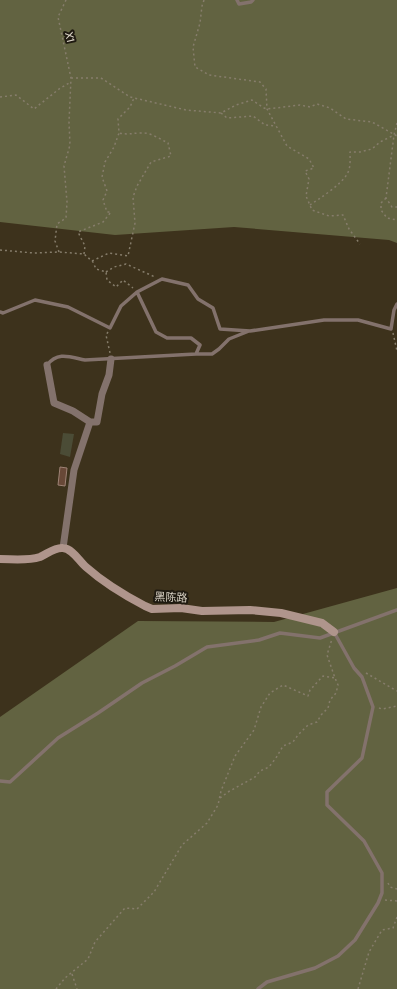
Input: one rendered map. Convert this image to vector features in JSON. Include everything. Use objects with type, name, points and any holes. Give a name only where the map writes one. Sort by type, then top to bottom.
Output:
[{"type":"street","points":[[47,365],[54,403],[73,411],[90,422],[97,422],[102,394],[109,376],[111,359]]},
{"type":"street","points":[[0,559],[25,559],[40,557],[58,548],[63,548],[74,470],[90,422]]},
{"type":"street","name":"黑陈路","points":[[63,548],[71,551],[84,566],[100,579],[145,606],[152,608],[181,608],[202,611],[250,610],[281,613],[322,623],[334,632]]},
{"type":"lane","points":[[237,0],[239,4],[251,2],[253,0]]},
{"type":"lane","points":[[0,312],[4,313],[35,300],[68,307],[110,328],[122,306],[138,292],[162,279],[188,285],[198,299],[213,308],[220,329],[250,331],[324,320],[358,320],[392,329],[394,310],[397,304]]},
{"type":"lane","points":[[138,292],[156,332],[167,338],[191,338],[200,345],[196,354]]},
{"type":"lane","points":[[47,365],[57,356],[67,356],[85,360],[212,354],[229,339],[250,331]]},
{"type":"lane","points":[[0,781],[10,782],[58,738],[98,713],[142,682],[207,648],[259,640],[280,633],[320,638],[397,610]]},
{"type":"lane","points":[[258,989],[267,982],[315,968],[338,956],[355,940],[378,903],[382,893],[382,873],[364,841],[327,806],[327,792],[362,758],[373,707],[362,677],[354,668],[334,632]]},
{"type":"path","name":"X1","points":[[59,252],[55,241],[57,224],[66,218],[67,202],[64,166],[70,145],[69,122],[71,78],[58,17],[66,0]]},
{"type":"path","points":[[204,0],[200,23],[193,47],[196,67],[209,75],[260,82],[266,89],[267,109],[286,146],[309,159],[314,168],[305,171],[309,179],[306,196],[312,210],[329,216],[343,215],[349,229],[360,244]]},
{"type":"path","points":[[0,97],[16,95],[34,109],[59,89],[70,83],[71,78],[101,78],[130,97],[186,110],[220,113],[227,118],[253,116],[265,125],[276,126]]},
{"type":"path","points":[[84,254],[85,246],[78,232],[103,222],[111,212],[106,212],[103,200],[107,191],[102,176],[106,162],[114,148],[119,133],[118,119],[130,107],[134,98]]},
{"type":"path","points":[[220,113],[236,105],[252,100],[267,109],[300,105],[310,107],[317,104],[330,108],[346,119],[372,122],[397,136]]},
{"type":"path","points":[[397,123],[394,135],[386,198],[382,203],[381,210],[387,218],[397,220]]},
{"type":"path","points":[[92,261],[109,253],[128,256],[136,222],[133,197],[137,186],[150,162],[171,156],[168,143],[155,136],[142,132],[128,135],[119,133]]},
{"type":"path","points":[[310,205],[324,197],[347,175],[350,164],[350,152],[360,152],[372,148],[394,135]]},
{"type":"path","points":[[386,198],[392,207],[397,207]]},
{"type":"path","points":[[0,250],[34,253],[59,252],[84,254],[92,261],[96,269],[106,272],[114,267],[126,264],[149,275],[162,279]]},
{"type":"path","points":[[106,272],[107,280],[116,287],[123,280],[138,292]]},
{"type":"path","points":[[109,344],[106,335],[110,328]]},
{"type":"path","points":[[392,329],[397,351]]},
{"type":"path","points":[[219,799],[228,792],[255,777],[260,771],[269,767],[283,746],[293,742],[298,734],[308,725],[317,722],[328,708],[330,700],[336,692],[338,685],[328,655],[334,632]]},
{"type":"path","points":[[354,668],[397,691]]},
{"type":"path","points":[[56,989],[88,959],[95,942],[125,908],[137,909],[154,892],[182,845],[207,823],[218,805],[221,791],[235,756],[254,730],[261,707],[270,693],[283,686],[308,696],[310,690],[323,676],[335,678]]},
{"type":"path","points":[[373,707],[382,709],[397,706]]},
{"type":"path","points":[[382,873],[390,887],[397,889]]},
{"type":"path","points":[[378,903],[388,900],[397,901]]},
{"type":"path","points":[[358,989],[370,952],[382,930],[393,928],[397,918]]},
{"type":"path","points":[[72,973],[76,989]]},
{"type":"green space","points":[[0,0],[397,0],[397,243],[389,240],[234,227],[115,235],[0,222]]},
{"type":"green space","points":[[63,433],[74,434],[70,457],[60,454]]},
{"type":"green space","points":[[397,588],[397,989],[0,989],[0,717],[138,621],[274,622]]},
{"type":"building","points":[[60,467],[67,468],[65,486],[58,485]]}]
